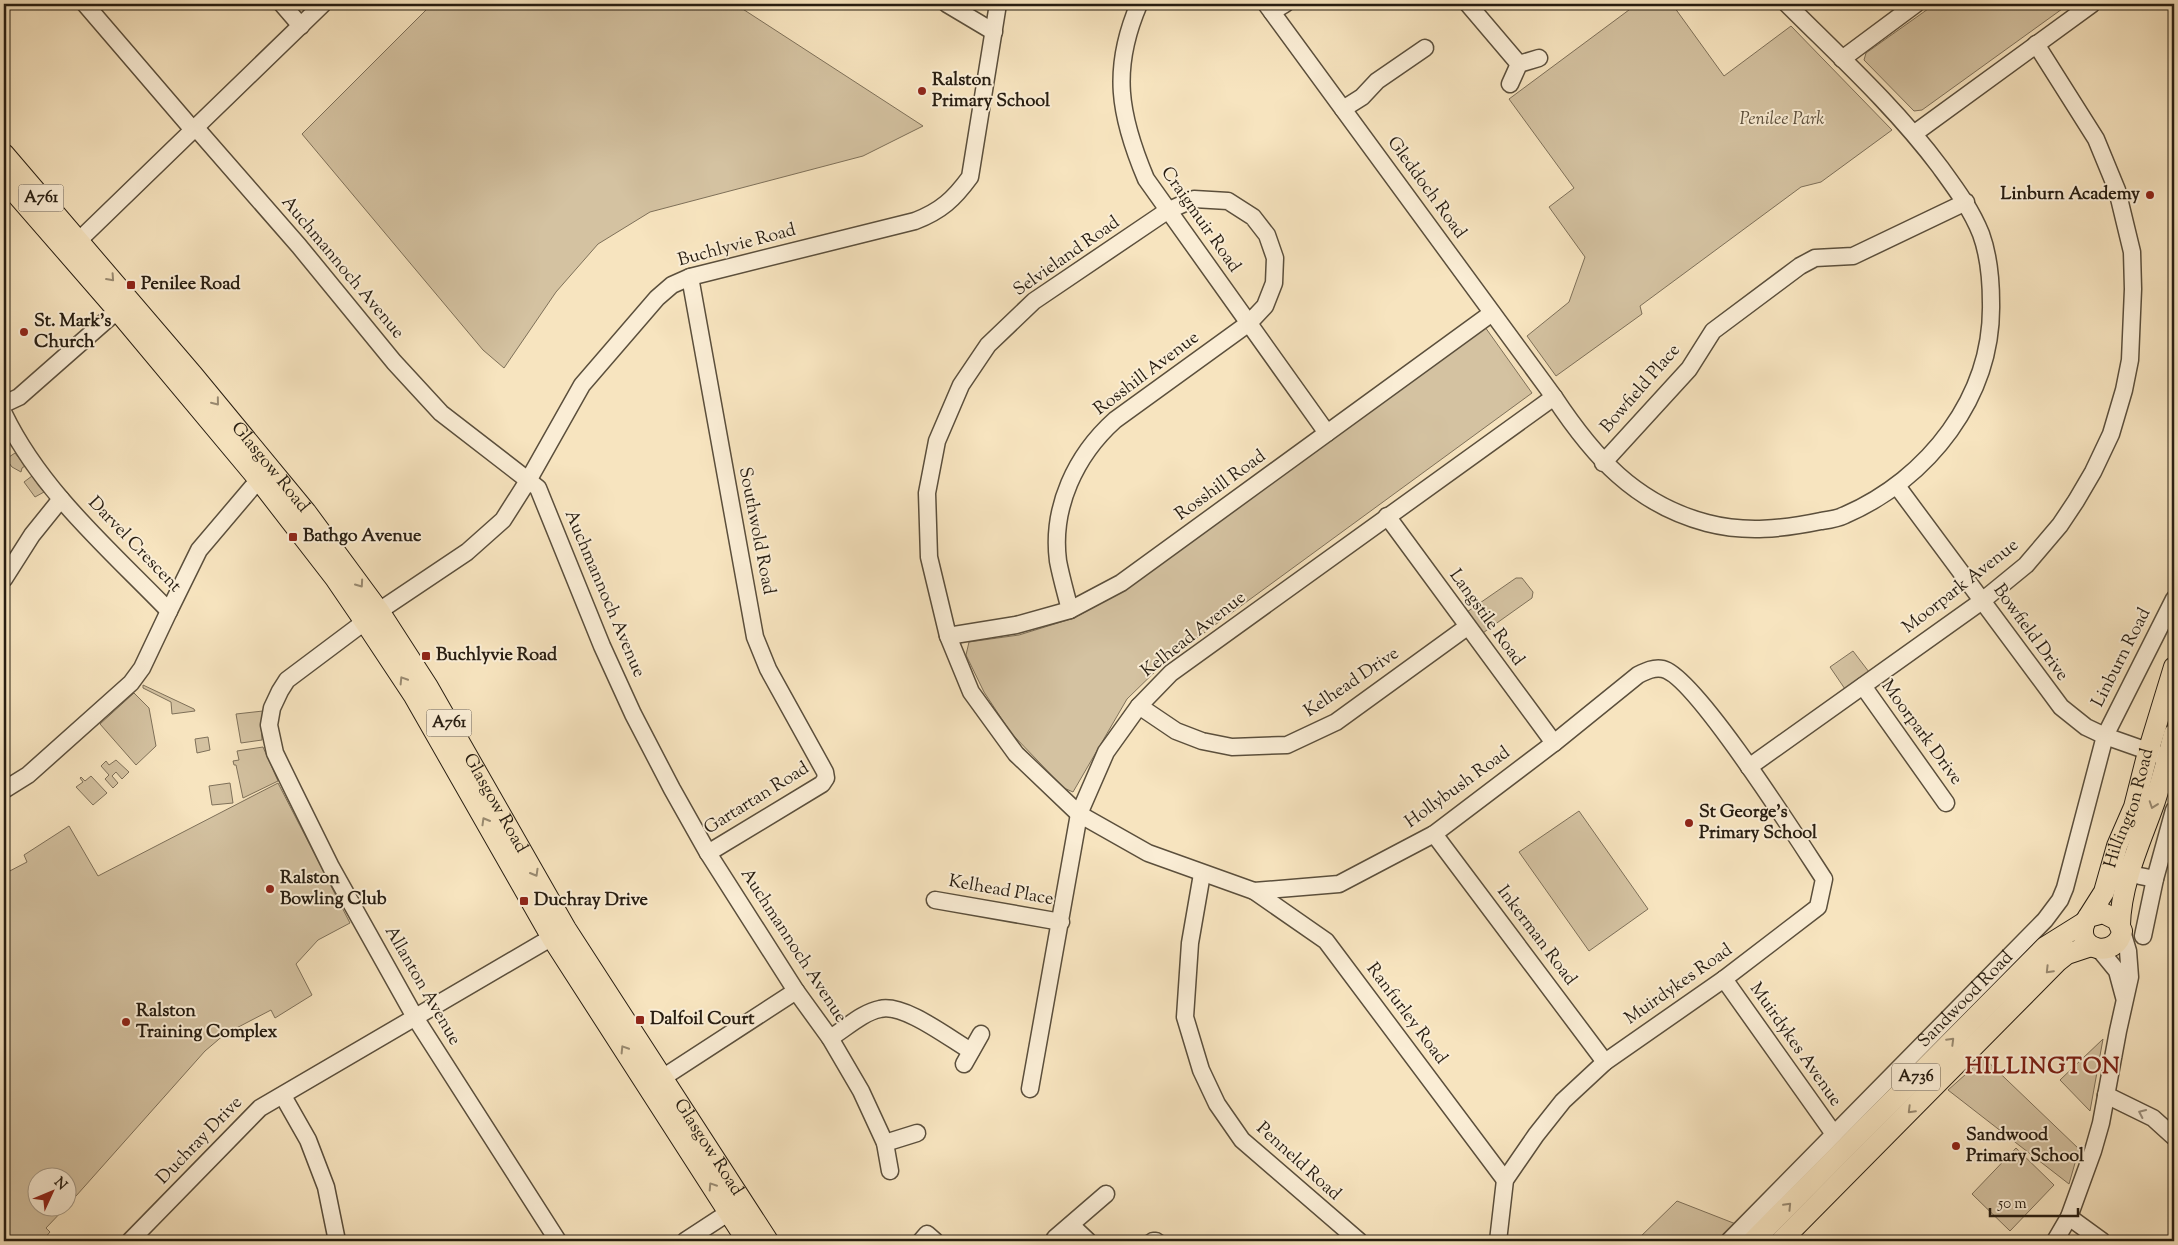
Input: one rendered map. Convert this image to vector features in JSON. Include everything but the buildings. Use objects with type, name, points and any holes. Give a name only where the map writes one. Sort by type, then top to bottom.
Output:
[{"type":"main road","name":"Glasgow Road","points":[[4,154],[73,247],[264,474],[330,558],[372,617],[428,687],[559,933],[736,1208],[768,1241]]},
{"type":"main road","name":"Glasgow Road","points":[[4,180],[73,247]]},
{"type":"main road","name":"Hillington Road","points":[[2121,928],[2121,906],[2124,887],[2158,791],[2158,755],[2174,667]]},
{"type":"main road","name":"Hillington Road","points":[[2087,920],[2104,892],[2116,846],[2158,755],[2174,734]]},
{"type":"main road","points":[[2098,913],[2107,914],[2117,920],[2121,928],[2117,942],[2108,948],[2095,947],[2084,937],[2083,930],[2087,920],[2098,913]]},
{"type":"main road","name":"Sandwood Road","points":[[1754,1241],[2045,947],[2087,920]]},
{"type":"main road","name":"A736","points":[[1781,1241],[2057,962],[2067,954],[2095,947]]},
{"type":"main road","name":"Glasgow Road","points":[[736,1208],[748,1241]]},
{"type":"street","name":"Auchmannoch Avenue","points":[[84,4],[300,246],[394,362],[441,413],[529,479],[538,488],[602,646],[633,714],[708,853],[796,992],[830,1038],[872,1112],[885,1143],[890,1170]]},
{"type":"street","points":[[282,4],[301,26]]},
{"type":"street","points":[[73,247],[323,4]]},
{"type":"street","points":[[947,4],[994,32]]},
{"type":"street","name":"Buchlyvie Road","points":[[372,617],[467,552],[503,520],[529,479],[582,385],[657,298],[672,285],[690,277],[915,221],[932,214],[956,197],[970,178],[998,4]]},
{"type":"street","name":"Craigmuir Road","points":[[1139,4],[1126,37],[1122,66],[1122,100],[1131,143],[1146,179],[1327,433]]},
{"type":"street","points":[[1468,4],[1519,64]]},
{"type":"street","name":"Gleddoch Road","points":[[1274,6],[1343,109],[1554,396],[1578,433],[1603,463],[1624,481],[1654,500],[1682,514],[1708,523],[1754,529],[1789,528],[1842,517],[1897,486],[1920,467],[1952,429],[1970,397],[1986,356],[1992,318],[1991,278],[1982,237],[1966,202],[1915,133],[1787,4]]},
{"type":"street","points":[[1842,59],[1916,4]]},
{"type":"street","points":[[1915,133],[2092,4]]},
{"type":"street","name":"Moorpark Avenue","points":[[1749,768],[1982,601],[2026,565],[2060,526],[2076,502],[2094,472],[2111,434],[2124,390],[2130,360],[2134,289],[2132,252],[2117,190],[2096,139],[2036,44]]},
{"type":"street","points":[[1343,109],[1362,97],[1377,81],[1425,48]]},
{"type":"street","points":[[1510,84],[1519,64],[1539,58]]},
{"type":"street","name":"Selvieland Road","points":[[1079,814],[1016,754],[971,692],[948,636],[929,557],[927,493],[937,442],[961,385],[988,345],[1034,301],[1167,211],[1194,199],[1228,201],[1253,217],[1268,235],[1275,258],[1274,283],[1265,306],[1249,323]]},
{"type":"street","name":"Bowfield Place","points":[[1603,463],[1689,369],[1712,331],[1800,266],[1814,258],[1853,256],[1966,202]]},
{"type":"street","name":"Southwold Road","points":[[690,277],[755,637],[768,669],[825,772],[826,778]]},
{"type":"street","points":[[4,404],[19,397],[123,305]]},
{"type":"street","name":"Rosshill Road","points":[[948,636],[1016,625],[1070,610],[1121,583],[1492,313]]},
{"type":"street","name":"Rosshill Avenue","points":[[1070,610],[1058,561],[1058,529],[1066,494],[1079,461],[1104,430],[1115,420],[1249,323]]},
{"type":"street","name":"Kelhead Avenue","points":[[1030,1089],[1079,814],[1106,752],[1139,706],[1172,673],[1554,396]]},
{"type":"street","name":"Darvel Crescent","points":[[4,414],[37,466],[61,499],[169,610],[199,550],[264,474]]},
{"type":"street","name":"Bowfield Drive","points":[[1897,486],[2061,707],[2086,727],[2105,736],[2158,755]]},
{"type":"street","points":[[4,579],[32,535],[61,499]]},
{"type":"street","name":"Langstile Road","points":[[1387,516],[1554,743]]},
{"type":"street","name":"Linburn Road","points":[[2105,736],[2174,599]]},
{"type":"street","points":[[4,790],[27,776],[131,683],[142,668],[169,610]]},
{"type":"street","name":"Allanton Avenue","points":[[372,617],[288,680],[280,691],[272,708],[269,725],[275,753],[331,867],[416,1019],[558,1241]]},
{"type":"street","name":"Kelhead Drive","points":[[1139,706],[1176,730],[1202,742],[1232,747],[1287,744],[1336,722],[1467,627]]},
{"type":"street","name":"Hollybush Road","points":[[1079,814],[1148,852],[1202,874],[1254,891],[1339,884],[1434,834],[1554,743],[1638,675],[1650,669],[1664,669],[1680,679],[1728,738],[1749,768]]},
{"type":"street","name":"Moorpark Drive","points":[[1863,686],[1946,803]]},
{"type":"street","name":"Sandwood Road","points":[[1730,1241],[2045,920],[2060,900],[2069,874],[2105,736]]},
{"type":"street","name":"Muirdykes Road","points":[[1498,1241],[1505,1180],[1536,1135],[1563,1101],[1605,1062],[1724,979],[1818,907],[1824,879],[1749,768]]},
{"type":"street","name":"Gartartan Road","points":[[708,853],[822,784],[826,778]]},
{"type":"street","points":[[2143,936],[2148,877],[2174,810]]},
{"type":"street","name":"Inkerman Road","points":[[1434,834],[1605,1062]]},
{"type":"street","name":"Penneld Road","points":[[1202,874],[1190,943],[1185,1017],[1201,1070],[1217,1104],[1242,1140],[1359,1241]]},
{"type":"street","name":"Ranfurley Road","points":[[1254,891],[1326,941],[1505,1180]]},
{"type":"street","name":"Kelhead Place","points":[[935,900],[1061,922]]},
{"type":"street","points":[[2055,1241],[2069,1217],[2093,1151],[2106,1095],[2130,977],[2130,964],[2121,928]]},
{"type":"street","name":"Duchray Drive","points":[[130,1241],[260,1108],[416,1019],[559,933]]},
{"type":"street","points":[[2095,947],[2117,971],[2124,999]]},
{"type":"street","name":"Muirdykes Avenue","points":[[1724,979],[1834,1134]]},
{"type":"street","points":[[656,1083],[796,992]]},
{"type":"street","points":[[830,1038],[881,1008],[896,1009],[911,1015],[967,1058],[981,1034]]},
{"type":"street","points":[[2106,1095],[2153,1118],[2174,1137]]},
{"type":"street","points":[[284,1096],[308,1140],[323,1179],[337,1241]]},
{"type":"street","points":[[885,1143],[917,1133]]},
{"type":"street","points":[[1055,1238],[1106,1194]]},
{"type":"street","points":[[685,1241],[736,1208]]},
{"type":"street","points":[[2069,1217],[2102,1241]]},
{"type":"street","points":[[1071,1225],[1088,1241]]},
{"type":"green space","points":[[432,4],[735,4],[923,126],[863,156],[650,212],[598,244],[556,292],[504,368],[483,350],[302,134]]},
{"type":"green space","name":"Penilee Park","points":[[1637,4],[1672,4],[1724,76],[1791,26],[1892,130],[1821,182],[1801,187],[1640,306],[1642,314],[1556,376],[1527,336],[1569,302],[1585,257],[1549,207],[1574,188],[1509,99]]},
{"type":"green space","points":[[1935,4],[2069,4],[1922,110],[1914,111],[1864,60],[1866,53]]},
{"type":"green space","points":[[1485,327],[1532,393],[1167,660],[1127,699],[1073,792],[1064,788],[1011,733],[984,692],[966,655],[969,642],[1019,635],[1074,618],[1125,590]]},
{"type":"green space","points":[[15,453],[25,466],[21,472],[12,467],[6,459]]},
{"type":"green space","points":[[32,476],[44,492],[35,497],[24,482]]},
{"type":"green space","points":[[1516,578],[1522,578],[1533,592],[1532,598],[1480,635],[1464,614]]},
{"type":"green space","points":[[1853,651],[1869,672],[1845,689],[1830,667]]},
{"type":"green space","points":[[143,685],[195,711],[172,714],[171,702],[143,688]]},
{"type":"green space","points":[[134,693],[149,708],[156,746],[136,765],[100,724]]},
{"type":"green space","points":[[263,711],[261,724],[262,740],[241,743],[236,714]]},
{"type":"green space","points":[[208,737],[210,750],[197,753],[195,739]]},
{"type":"green space","points":[[263,747],[278,781],[243,798],[236,765],[234,765],[233,761],[239,760],[237,751]]},
{"type":"green space","points":[[116,760],[129,772],[122,779],[116,772],[112,776],[118,783],[113,788],[105,779],[109,775],[101,766],[106,761],[109,765]]},
{"type":"green space","points":[[91,776],[107,793],[93,805],[76,787],[83,782],[81,777],[85,781]]},
{"type":"green space","points":[[230,783],[233,803],[212,805],[209,786]]},
{"type":"green space","name":"Ralston Training Complex","points":[[278,783],[350,923],[318,940],[296,964],[312,995],[275,1018],[271,1010],[225,1034],[205,1051],[78,1194],[78,1168],[28,1168],[28,1218],[56,1218],[46,1228],[50,1232],[42,1241],[4,1241],[4,874],[27,862],[24,855],[69,826],[98,876]]},
{"type":"green space","points":[[1579,811],[1648,909],[1589,951],[1519,852]]},
{"type":"green space","points":[[2103,1039],[2090,1111],[2060,1080]]},
{"type":"green space","points":[[1984,1058],[2079,1149],[2069,1184],[1948,1090]]},
{"type":"green space","points":[[2016,1148],[2054,1185],[2010,1231],[1972,1194]]},
{"type":"green space","points":[[1677,1201],[1741,1226],[1725,1241],[1636,1241]]},
{"type":"place","name":"Ralston Primary School","points":[[922,91]]},
{"type":"place","name":"Linburn Academy","points":[[2150,195]]},
{"type":"place","name":"Penilee Road","points":[[131,285]]},
{"type":"place","name":"St. Mark's Church","points":[[24,332]]},
{"type":"place","name":"Bathgo Avenue","points":[[293,537]]},
{"type":"place","name":"Buchlyvie Road","points":[[426,656]]},
{"type":"place","name":"St George's Primary School","points":[[1689,823]]},
{"type":"place","name":"Ralston Bowling Club","points":[[270,889]]},
{"type":"place","name":"Duchray Drive","points":[[524,901]]},
{"type":"place","name":"Dalfoil Court","points":[[640,1020]]},
{"type":"place","name":"Ralston Training Complex","points":[[126,1022]]},
{"type":"place","name":"Sandwood Primary School","points":[[1956,1146]]},
{"type":"district","name":"HILLINGTON","points":[[2043,1068]]}]
